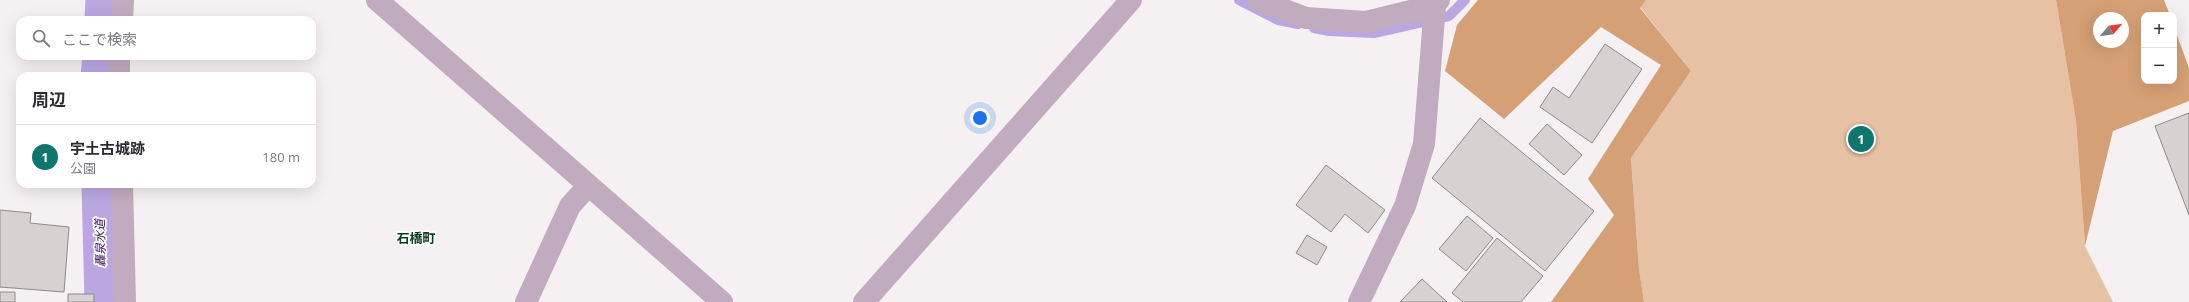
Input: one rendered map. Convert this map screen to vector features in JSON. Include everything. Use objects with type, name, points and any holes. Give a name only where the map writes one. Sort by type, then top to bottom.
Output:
[{"type":"street","points":[[122,16],[123,0]]},
{"type":"street","points":[[377,0],[722,302]]},
{"type":"street","points":[[864,302],[1131,0]]},
{"type":"street","points":[[1258,0],[1306,18],[1366,22],[1437,3],[1424,144],[1405,206],[1359,302]]},
{"type":"street","points":[[119,60],[120,72]]},
{"type":"street","points":[[526,302],[570,206],[588,186]]},
{"type":"street","points":[[122,188],[125,302]]},
{"type":"shaded area","points":[[1478,0],[1646,0],[1640,8],[1691,71],[1631,158],[1639,269],[1644,302],[1551,302],[1614,215],[1588,179],[1661,65],[1601,27],[1504,119],[1445,71],[1457,25]]},
{"type":"shaded area","points":[[1646,0],[2056,0],[2076,121],[2085,246],[2113,302],[1644,302],[1639,269],[1631,158],[1691,71],[1640,7]]},
{"type":"shaded area","points":[[2056,0],[2164,0],[2169,12],[2141,12],[2141,84],[2177,84],[2177,35],[2189,68],[2189,101],[2113,131],[2085,246],[2076,121]]},
{"type":"building","points":[[1605,44],[1642,69],[1592,143],[1540,107],[1553,87],[1569,98]]},
{"type":"building","points":[[2189,113],[2189,215],[2155,126]]},
{"type":"building","points":[[1480,118],[1594,211],[1545,271],[1432,178]]},
{"type":"building","points":[[1547,124],[1582,155],[1564,175],[1529,144]]},
{"type":"building","points":[[1326,165],[1385,210],[1368,233],[1345,214],[1331,232],[1296,205]]},
{"type":"building","points":[[0,210],[31,213],[30,223],[69,227],[64,292],[0,287]]},
{"type":"building","points":[[1467,216],[1493,238],[1466,271],[1439,249]]},
{"type":"building","points":[[1307,235],[1327,247],[1317,265],[1296,253]]},
{"type":"building","points":[[1497,238],[1543,276],[1521,302],[1463,302],[1452,293]]},
{"type":"building","points":[[1422,279],[1447,302],[1400,302]]},
{"type":"building","points":[[0,292],[15,292],[15,302],[0,302]]},
{"type":"building","points":[[68,294],[94,294],[94,302],[68,302]]},
{"type":"waterway","name":"轟泉水道","points":[[102,16],[103,0]]},
{"type":"waterway","points":[[1239,0],[1278,20],[1298,24]]},
{"type":"waterway","points":[[1314,28],[1329,31],[1374,33],[1449,16],[1465,0]]},
{"type":"waterway","name":"轟泉水道","points":[[98,72],[100,60]]},
{"type":"waterway","name":"轟泉水道","points":[[99,188],[102,302]]},
{"type":"place","name":"宇土古城跡","points":[[1861,139]]},
{"type":"district","name":"石橋町","points":[[416,238]]}]
